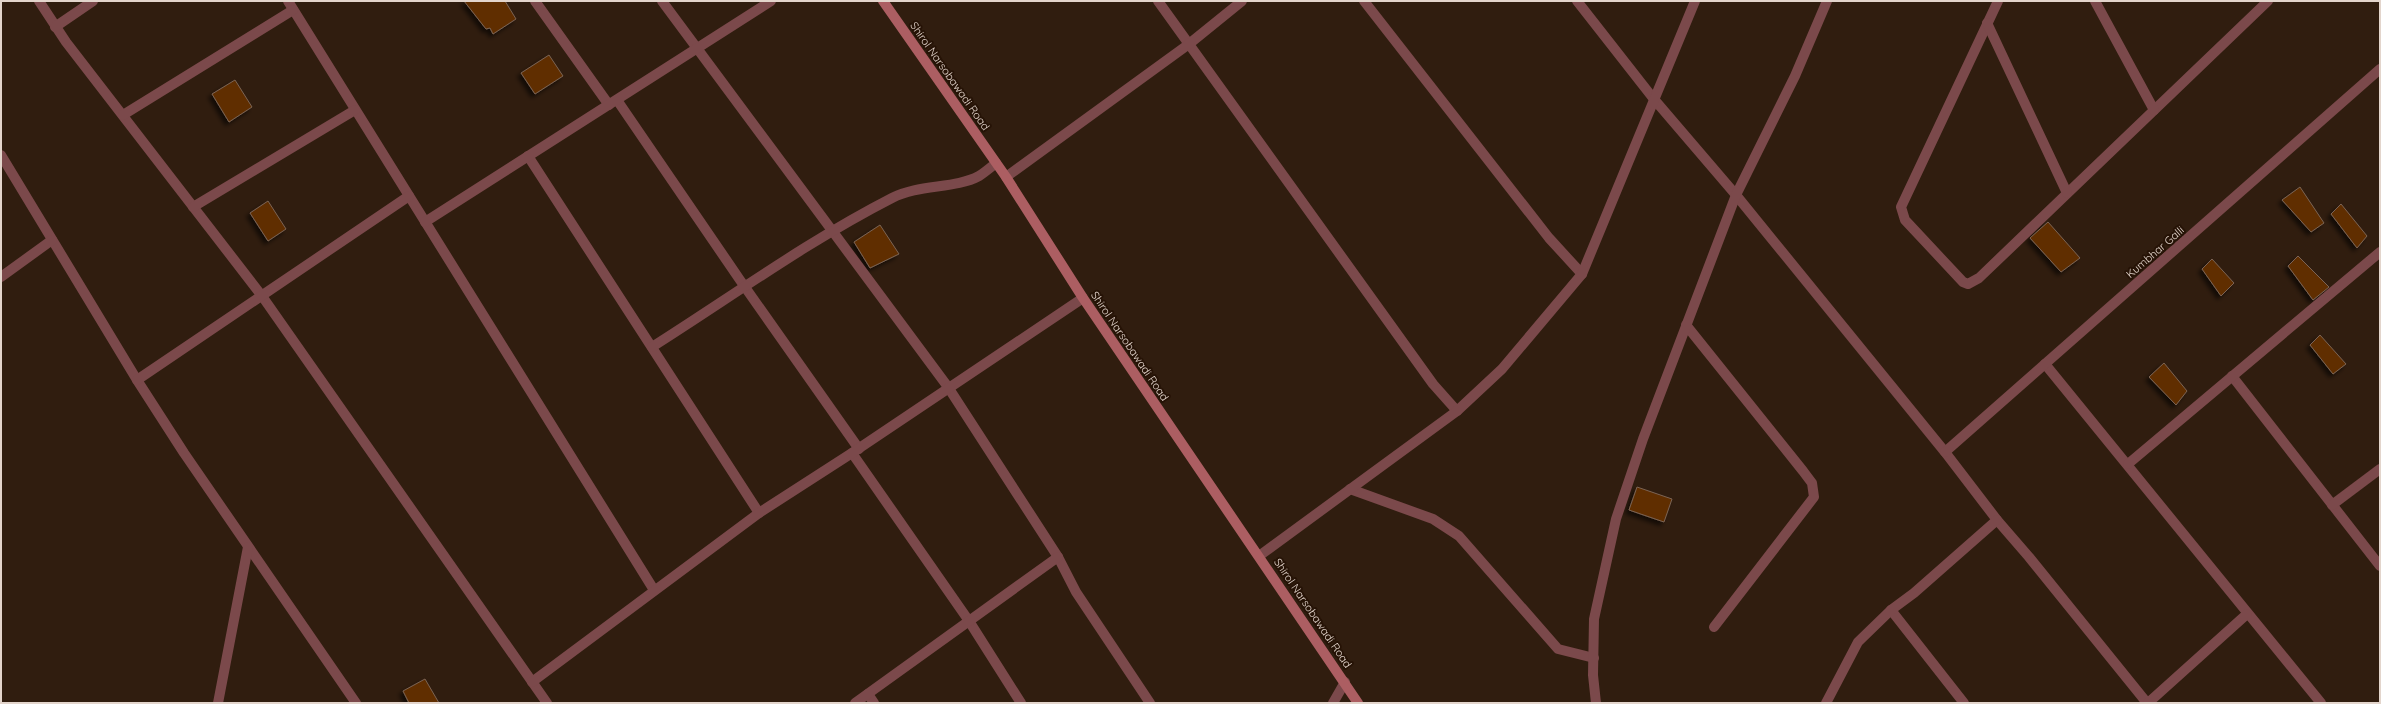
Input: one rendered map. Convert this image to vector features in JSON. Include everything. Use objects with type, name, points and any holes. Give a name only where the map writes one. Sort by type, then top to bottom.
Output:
[{"type":"main road","name":"Shirol Narsobawadi Road","points":[[883,1],[1006,177],[1083,298],[1358,703]]},
{"type":"street","points":[[39,1],[55,27],[262,296],[547,703]]},
{"type":"street","points":[[55,27],[93,1]]},
{"type":"street","points":[[535,1],[613,102],[746,288],[969,621],[1021,703]]},
{"type":"street","points":[[662,1],[696,49],[948,387],[1058,557],[1076,592],[1150,703]]},
{"type":"street","points":[[425,222],[771,1]]},
{"type":"street","points":[[1158,1],[1433,384],[1457,411]]},
{"type":"street","points":[[1006,177],[1189,44],[1242,1]]},
{"type":"street","points":[[1364,1],[1549,238],[1582,274]]},
{"type":"street","points":[[1577,1],[1653,98],[1736,194],[1997,520],[2029,557],[2147,703],[2248,614]]},
{"type":"street","points":[[1259,556],[1457,411],[1502,369],[1582,274],[1653,98],[1695,1]]},
{"type":"street","points":[[1596,703],[1594,620],[1616,519],[1643,439],[1736,194],[1795,76],[1827,1]]},
{"type":"street","points":[[1998,1],[1904,201],[1902,214],[1962,282],[1968,284],[1978,278],[2268,1]]},
{"type":"street","points":[[2095,1],[2154,110]]},
{"type":"street","points":[[123,115],[291,5],[654,590]]},
{"type":"street","points":[[1987,23],[2067,193]]},
{"type":"street","name":"Kumbhar Galli","points":[[1944,452],[2380,69]]},
{"type":"street","points":[[193,207],[355,110]]},
{"type":"street","points":[[1,155],[137,380],[248,547],[356,703]]},
{"type":"street","points":[[528,156],[760,513]]},
{"type":"street","points":[[652,347],[746,288],[832,231],[909,191],[967,180],[979,176],[996,163]]},
{"type":"street","points":[[137,380],[409,196]]},
{"type":"street","points":[[1,277],[52,240]]},
{"type":"street","points":[[2128,464],[2380,252]]},
{"type":"street","points":[[532,682],[654,590],[760,513],[856,451],[948,387],[1083,298]]},
{"type":"street","points":[[1686,325],[1803,470],[1813,489],[1814,497],[1714,627]]},
{"type":"street","points":[[2045,364],[2128,464],[2321,703]]},
{"type":"street","points":[[2232,376],[2380,566]]},
{"type":"street","points":[[2332,505],[2380,469]]},
{"type":"street","points":[[1350,489],[1433,519],[1459,536],[1558,649],[1594,658]]},
{"type":"street","points":[[1826,703],[1858,642],[1891,610],[1914,593],[1997,520]]},
{"type":"street","points":[[218,703],[248,547]]},
{"type":"street","points":[[855,703],[1058,557]]},
{"type":"street","points":[[1891,610],[1964,703]]},
{"type":"street","points":[[1333,703],[1345,682]]},
{"type":"street","points":[[868,694],[874,703]]},
{"type":"building","points":[[464,1],[505,1],[516,19],[493,34],[490,28],[486,29]]},
{"type":"building","points":[[549,55],[563,76],[535,94],[521,73]]},
{"type":"building","points":[[235,80],[252,107],[229,122],[212,94]]},
{"type":"building","points":[[2300,187],[2324,223],[2311,232],[2282,200]]},
{"type":"building","points":[[268,201],[286,229],[268,241],[250,213]]},
{"type":"building","points":[[2341,204],[2367,236],[2357,248],[2331,214]]},
{"type":"building","points":[[2048,222],[2080,258],[2061,272],[2030,238]]},
{"type":"building","points":[[880,225],[899,254],[870,268],[854,242]]},
{"type":"building","points":[[2298,256],[2329,287],[2313,300],[2288,266]]},
{"type":"building","points":[[2212,259],[2234,283],[2221,296],[2202,269]]},
{"type":"building","points":[[2320,335],[2346,364],[2333,374],[2310,345]]},
{"type":"building","points":[[2164,363],[2187,391],[2176,405],[2149,377]]},
{"type":"building","points":[[1637,487],[1672,499],[1664,522],[1629,510]]},
{"type":"building","points":[[425,679],[439,703],[409,703],[403,691]]}]
